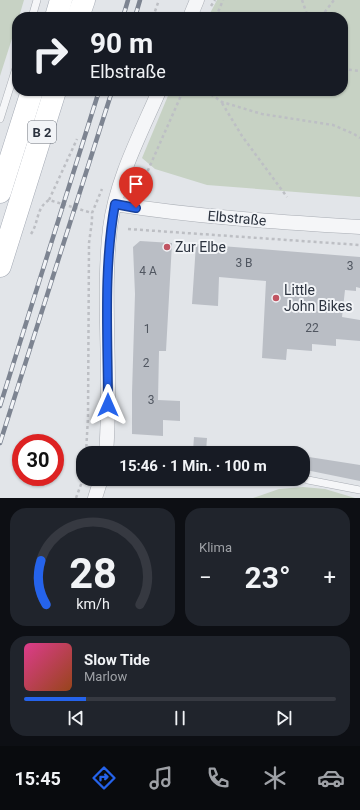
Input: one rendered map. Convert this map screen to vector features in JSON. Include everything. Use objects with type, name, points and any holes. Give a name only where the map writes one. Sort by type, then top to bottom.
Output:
[{"type":"main road","points":[[80,12],[84,0]]},
{"type":"main road","name":"B 2","points":[[0,192],[30,96]]},
{"type":"main road","name":"B 2","points":[[0,266],[53,96]]},
{"type":"street","points":[[192,12],[197,0]]},
{"type":"street","points":[[106,446],[108,420],[108,266],[110,227],[115,204],[130,159],[157,96]]},
{"type":"street","name":"Elbstraße","points":[[115,204],[172,212],[251,220],[360,227]]},
{"type":"street","points":[[95,498],[99,486]]},
{"type":"lane","points":[[33,12],[37,0]]},
{"type":"lane","points":[[0,119],[12,81]]},
{"type":"lane","points":[[310,480],[360,490]]},
{"type":"path","points":[[155,12],[159,0]]},
{"type":"path","points":[[218,12],[224,0]]},
{"type":"path","points":[[302,0],[306,12]]},
{"type":"path","points":[[325,12],[334,0]]},
{"type":"path","points":[[348,70],[360,71]]},
{"type":"path","points":[[139,191],[181,96]]},
{"type":"path","points":[[213,96],[222,102],[262,114],[333,126],[354,134],[360,138]]},
{"type":"path","points":[[222,102],[242,136],[287,197]]},
{"type":"path","points":[[28,237],[34,230],[42,204],[49,200],[77,139]]},
{"type":"path","points":[[49,200],[92,213],[89,243],[88,417],[86,446]]},
{"type":"path","points":[[128,229],[360,245]]},
{"type":"path","points":[[76,498],[80,486]]},
{"type":"green space","points":[[0,0],[24,0],[20,12],[12,12],[12,39],[0,76]]},
{"type":"green space","points":[[217,0],[360,0],[360,197],[207,185],[155,169],[142,158],[168,96],[348,96],[348,12],[211,12]]},
{"type":"green space","points":[[303,487],[325,489],[355,498],[253,498],[279,489]]},
{"type":"building","points":[[140,241],[172,243],[166,351],[159,351],[158,400],[180,401],[180,421],[163,420],[163,436],[132,434],[135,294],[133,247]]},
{"type":"building","points":[[196,244],[360,257],[360,288],[356,287],[356,291],[345,290],[342,317],[360,320],[360,341],[336,339],[336,346],[312,344],[312,351],[287,349],[286,360],[262,358],[266,281],[219,277],[218,306],[192,304]]},
{"type":"building","points":[[194,437],[207,438],[206,446],[193,446]]},
{"type":"building","points":[[310,457],[360,465],[360,481],[310,471]]},
{"type":"railway","points":[[124,12],[128,0]]},
{"type":"railway","points":[[136,12],[140,0]]},
{"type":"railway","points":[[0,406],[97,96]]},
{"type":"railway","points":[[0,443],[110,96]]},
{"type":"place","name":"Zur Elbe","points":[[167,247]]},
{"type":"place","name":"Little John Bikes","points":[[276,298]]},
{"type":"route","points":[[108,405],[108,266],[110,227],[115,204],[136,208]]}]
